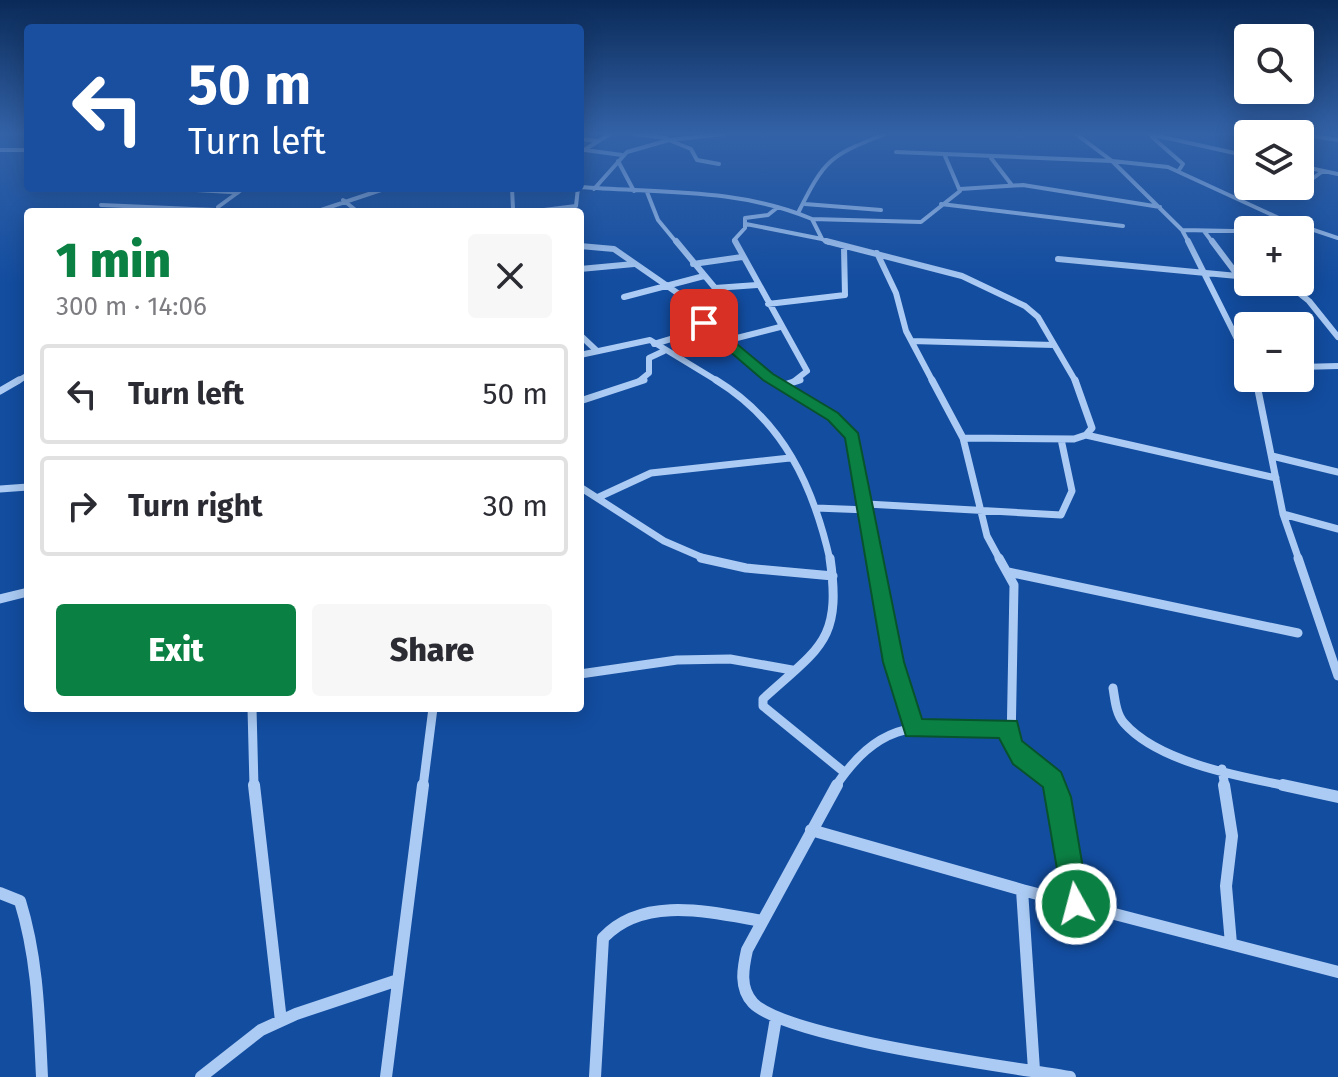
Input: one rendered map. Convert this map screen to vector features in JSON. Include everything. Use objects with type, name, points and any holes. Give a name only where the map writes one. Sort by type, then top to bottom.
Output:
[{"type":"street","points":[[594,189],[598,184]]},
{"type":"street","points":[[630,184],[634,191]]},
{"type":"street","points":[[798,213],[813,184]]},
{"type":"street","points":[[958,184],[960,189]]},
{"type":"street","points":[[584,188],[778,207],[812,219],[916,223],[927,218],[960,189],[992,189],[1010,184]]},
{"type":"street","points":[[1014,184],[1063,189],[1161,207]]},
{"type":"street","points":[[1137,184],[1182,230],[1234,333]]},
{"type":"street","points":[[1210,184],[1278,216]]},
{"type":"street","points":[[324,208],[370,192]]},
{"type":"street","points":[[560,208],[576,206],[578,192]]},
{"type":"street","points":[[647,192],[658,220],[693,264],[720,290],[757,285]]},
{"type":"street","points":[[220,208],[238,193]]},
{"type":"street","points":[[343,200],[353,208]]},
{"type":"street","points":[[805,204],[881,210]]},
{"type":"street","points":[[940,204],[1123,226]]},
{"type":"street","points":[[101,205],[153,208]]},
{"type":"street","points":[[778,207],[768,215],[745,218],[746,224],[734,240],[807,371],[800,380],[781,386]]},
{"type":"street","points":[[812,219],[822,239]]},
{"type":"street","points":[[746,224],[822,239],[979,282],[1025,306],[1038,317],[1080,389],[1091,417],[1092,428],[1086,435]]},
{"type":"street","points":[[1182,230],[1234,231]]},
{"type":"street","points":[[1314,230],[1338,238]]},
{"type":"street","points":[[1204,231],[1234,270]]},
{"type":"street","points":[[584,246],[610,248],[689,301],[708,328],[781,386],[833,416],[853,436],[894,662],[914,729]]},
{"type":"street","points":[[768,304],[845,295],[844,247]]},
{"type":"street","points":[[877,253],[896,293],[899,315],[963,438],[974,469],[987,536],[1008,572],[1016,598],[1009,728],[1011,745],[1021,757],[1052,780],[1059,797],[1076,904]]},
{"type":"street","points":[[693,264],[742,257]]},
{"type":"street","points":[[1058,259],[1234,277]]},
{"type":"street","points":[[584,269],[634,264]]},
{"type":"street","points":[[624,297],[704,276]]},
{"type":"street","points":[[1303,296],[1338,337]]},
{"type":"street","points":[[725,341],[780,327]]},
{"type":"street","points":[[654,344],[708,328]]},
{"type":"street","points":[[584,339],[597,351]]},
{"type":"street","points":[[584,354],[645,339],[766,417],[816,508],[833,576],[832,623],[824,641],[763,699],[763,706],[844,772]]},
{"type":"street","points":[[912,341],[1054,345]]},
{"type":"street","points":[[584,400],[649,377],[649,358],[664,351]]},
{"type":"street","points":[[1314,367],[1338,366]]},
{"type":"street","points":[[0,391],[24,377]]},
{"type":"street","points":[[1259,392],[1283,514],[1338,676]]},
{"type":"street","points":[[963,438],[1061,439],[1086,435],[1276,478]]},
{"type":"street","points":[[816,508],[980,509],[1061,515],[1072,491],[1061,439]]},
{"type":"street","points":[[1272,456],[1338,472]]},
{"type":"street","points":[[599,497],[651,473],[790,458]]},
{"type":"street","points":[[0,489],[24,487]]},
{"type":"street","points":[[584,489],[666,542],[694,554],[761,571],[833,576]]},
{"type":"street","points":[[1283,514],[1338,529]]},
{"type":"street","points":[[1008,572],[1298,633]]},
{"type":"street","points":[[0,599],[24,593]]},
{"type":"street","points":[[584,673],[677,660],[730,659],[792,670]]},
{"type":"street","points":[[1113,688],[1117,711],[1135,735],[1159,749],[1222,769],[1338,797]]},
{"type":"street","points":[[252,712],[253,775],[281,1021]]},
{"type":"street","points":[[386,1077],[432,712]]},
{"type":"street","points":[[1009,728],[914,729],[882,735],[865,744],[828,794],[747,950],[742,972],[745,992],[755,1006],[776,1018],[852,1037],[1070,1077]]},
{"type":"street","points":[[1222,769],[1232,836],[1226,886],[1231,944]]},
{"type":"street","points":[[811,830],[1022,890],[1338,972]]},
{"type":"street","points":[[1022,890],[1034,1070]]},
{"type":"street","points":[[0,893],[20,901],[25,917],[37,997],[42,1077]]},
{"type":"street","points":[[595,1077],[603,938],[611,925],[628,916],[663,911],[713,913],[762,921]]},
{"type":"street","points":[[201,1077],[261,1030],[398,980]]},
{"type":"street","points":[[766,1077],[776,1018]]},
{"type":"lane","points":[[221,192],[238,193]]},
{"type":"route","points":[[704,323],[768,377],[833,416],[853,436],[858,448],[894,662],[914,729],[1009,728],[1011,745],[1021,757],[1052,780],[1059,797],[1065,819],[1076,904]]}]
